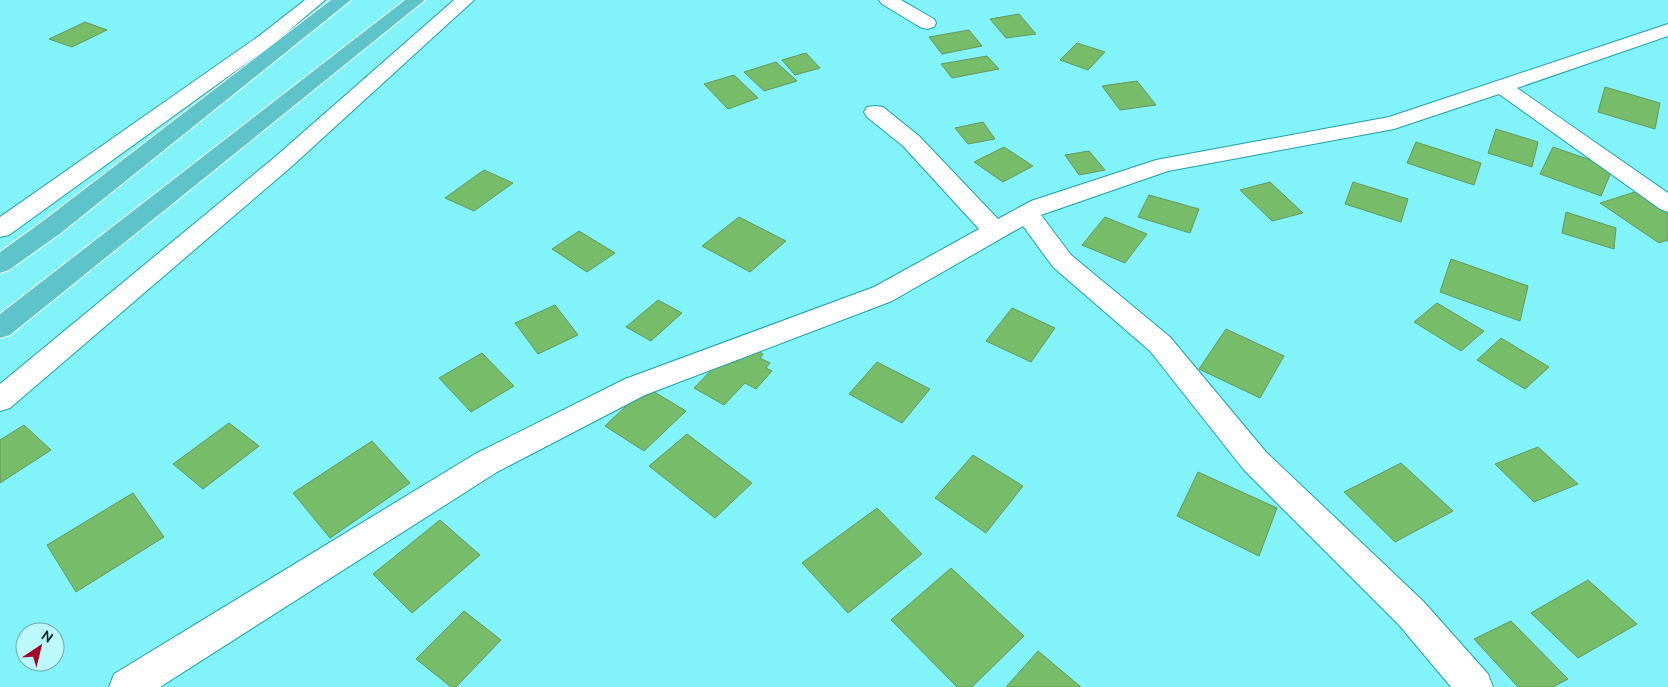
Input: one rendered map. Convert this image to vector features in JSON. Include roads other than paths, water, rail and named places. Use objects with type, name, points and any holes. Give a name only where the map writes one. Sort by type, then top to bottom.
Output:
[{"type":"highway","points":[[0,264],[52,227],[342,0]]},
{"type":"highway","points":[[0,328],[416,0]]},
{"type":"street","points":[[0,229],[266,40],[316,0]]},
{"type":"street","points":[[0,400],[283,162],[464,0]]},
{"type":"street","points":[[888,0],[927,23]]},
{"type":"street","points":[[128,687],[486,463],[635,387],[883,294],[1039,206],[1164,165],[1281,145],[1394,122],[1668,30]]},
{"type":"street","points":[[1500,86],[1668,204]]},
{"type":"street","points":[[875,112],[911,141],[995,231]]},
{"type":"street","points":[[1026,213],[1062,261],[1160,344],[1255,461],[1411,613],[1475,687]]}]
